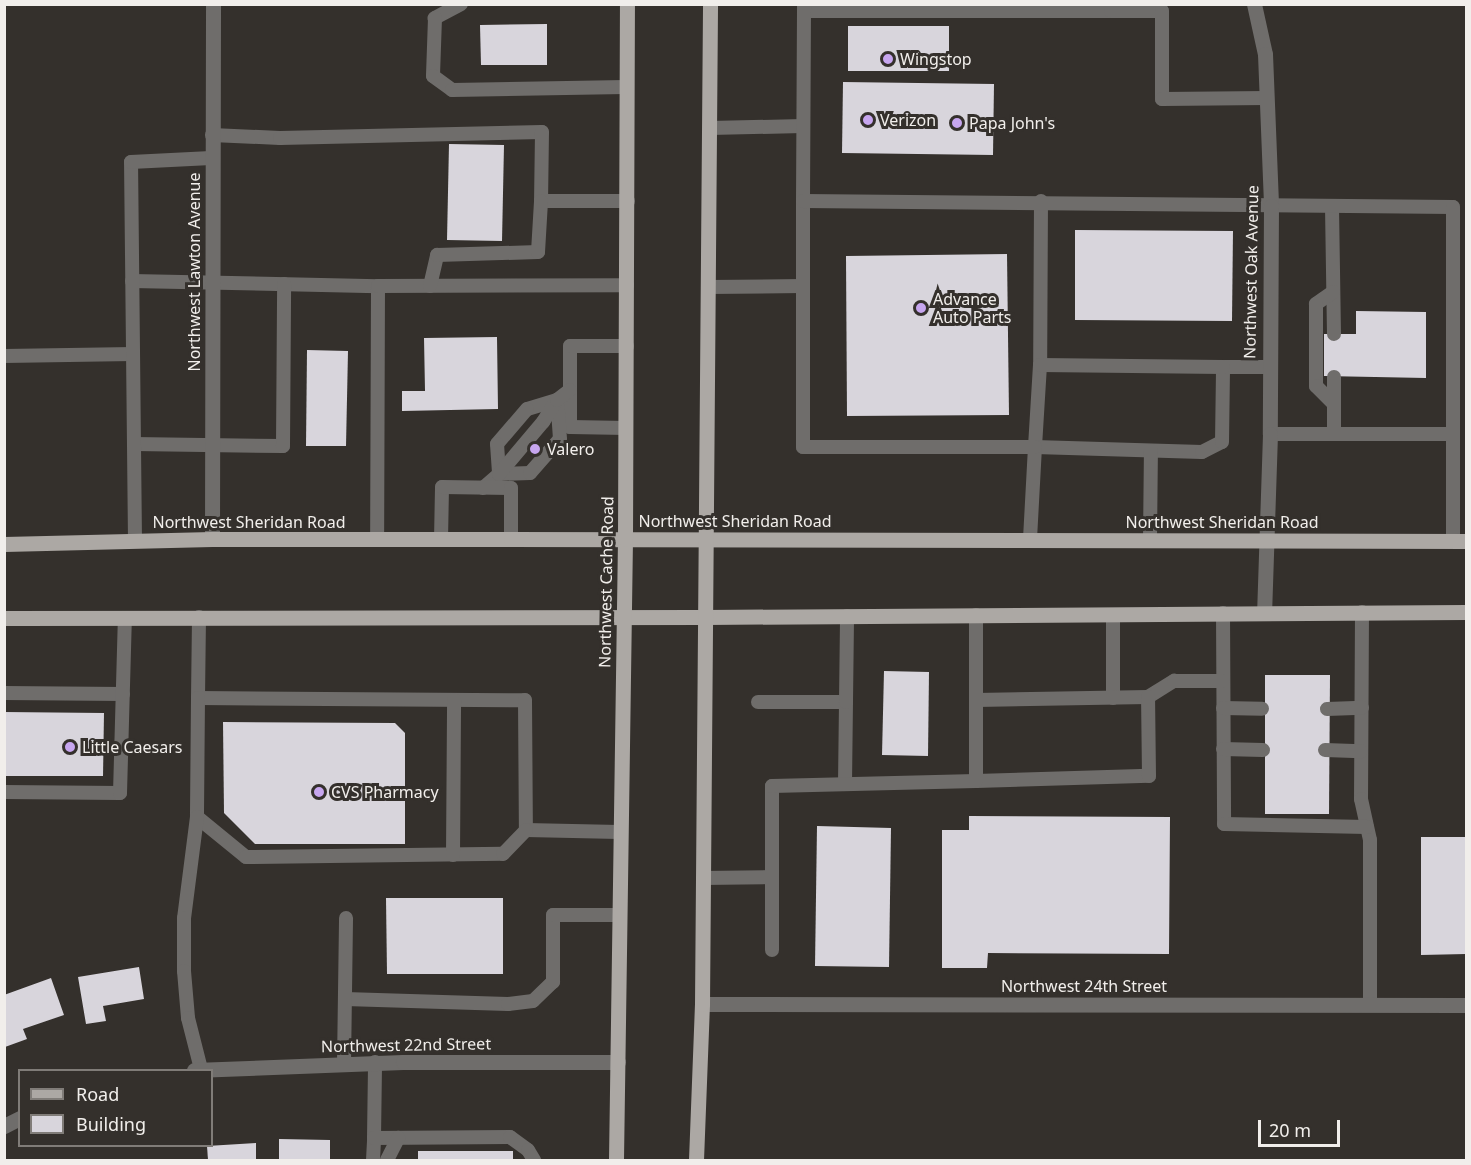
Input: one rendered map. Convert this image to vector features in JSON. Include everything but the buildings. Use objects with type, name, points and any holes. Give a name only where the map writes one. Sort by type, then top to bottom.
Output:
[{"type":"main road","name":"Northwest Cache Road","points":[[616,1161],[627,346],[628,201],[625,87],[627,4]]},
{"type":"main road","points":[[696,1161],[702,1004],[710,4]]},
{"type":"main road","name":"Northwest Sheridan Road","points":[[4,544],[212,539],[1460,541]]},
{"type":"main road","points":[[4,618],[705,617],[1467,612]]},
{"type":"street","name":"Northwest Lawton Avenue","points":[[212,539],[213,4]]},
{"type":"street","name":"Northwest Oak Avenue","points":[[1254,4],[1265,54],[1271,206],[1268,367],[1270,434],[1264,612]]},
{"type":"street","name":"Northwest 24th Street","points":[[702,1004],[1467,1005]]},
{"type":"street","name":"Northwest 22nd Street","points":[[213,1069],[375,1062],[618,1062]]},
{"type":"street","points":[[4,1126],[18,1119]]},
{"type":"lane","points":[[459,4],[435,18],[433,76],[452,90],[625,87]]},
{"type":"lane","points":[[1223,367],[1222,442],[1202,452],[1035,447],[803,447],[804,8],[1111,8],[1162,11],[1162,99],[1267,98]]},
{"type":"lane","points":[[710,128],[803,126]]},
{"type":"lane","points":[[212,135],[280,138],[542,132],[538,252],[437,255],[430,286]]},
{"type":"lane","points":[[135,541],[130,162],[211,158]]},
{"type":"lane","points":[[541,201],[628,201]]},
{"type":"lane","points":[[803,201],[1041,201],[1452,207],[1452,434],[1460,541]]},
{"type":"lane","points":[[1030,539],[1040,365],[1041,201]]},
{"type":"lane","points":[[1332,207],[1334,334]]},
{"type":"lane","points":[[132,281],[378,286],[627,285]]},
{"type":"lane","points":[[134,444],[283,446],[284,284]]},
{"type":"lane","points":[[377,539],[378,286]]},
{"type":"lane","points":[[708,287],[803,286]]},
{"type":"lane","points":[[1333,292],[1316,304],[1316,316],[1317,386],[1334,403]]},
{"type":"lane","points":[[626,428],[570,427],[570,346],[627,346]]},
{"type":"lane","points":[[4,356],[133,354]]},
{"type":"lane","points":[[1040,365],[1268,367]]},
{"type":"lane","points":[[1334,377],[1334,434]]},
{"type":"lane","points":[[483,489],[499,474],[543,422],[557,400],[570,390]]},
{"type":"lane","points":[[499,474],[530,473],[560,439],[557,400]]},
{"type":"lane","points":[[499,474],[497,444],[527,409],[557,400]]},
{"type":"lane","points":[[1270,434],[1452,434]]},
{"type":"lane","points":[[1150,540],[1151,450]]},
{"type":"lane","points":[[441,540],[442,487],[511,488],[510,539]]},
{"type":"lane","points":[[1362,612],[1361,799],[1370,840],[1370,1005]]},
{"type":"lane","points":[[1223,613],[1224,824],[1367,826]]},
{"type":"lane","points":[[976,615],[976,781]]},
{"type":"lane","points":[[1113,615],[1113,698]]},
{"type":"lane","points":[[845,784],[847,616]]},
{"type":"lane","points":[[197,1069],[188,1018],[184,971],[184,918],[197,817],[200,617]]},
{"type":"lane","points":[[4,792],[120,793],[124,618]]},
{"type":"lane","points":[[976,700],[1148,697],[1174,681],[1223,681]]},
{"type":"lane","points":[[4,693],[123,694]]},
{"type":"lane","points":[[771,950],[771,786],[1149,776],[1148,697]]},
{"type":"lane","points":[[197,817],[246,857],[503,854],[526,830],[525,700],[198,698]]},
{"type":"lane","points":[[453,855],[454,700]]},
{"type":"lane","points":[[758,702],[846,702]]},
{"type":"lane","points":[[1223,708],[1262,709]]},
{"type":"lane","points":[[1327,709],[1362,708]]},
{"type":"lane","points":[[1223,749],[1263,750]]},
{"type":"lane","points":[[1325,750],[1361,751]]},
{"type":"lane","points":[[526,830],[619,832]]},
{"type":"lane","points":[[703,878],[771,878]]},
{"type":"lane","points":[[345,999],[508,1004],[532,1000],[553,982],[553,915],[619,915]]},
{"type":"lane","points":[[344,1064],[346,918]]},
{"type":"lane","points":[[373,1161],[375,1062]]},
{"type":"lane","points":[[374,1138],[510,1137],[528,1150],[534,1161]]},
{"type":"lane","points":[[387,1161],[387,1156],[398,1138]]},
{"type":"place","name":"Wingstop","points":[[888,59]]},
{"type":"place","name":"Verizon","points":[[868,120]]},
{"type":"place","name":"Papa John's","points":[[957,123]]},
{"type":"place","name":"Advance Auto Parts","points":[[921,308]]},
{"type":"place","name":"Valero","points":[[535,449]]},
{"type":"place","name":"Little Caesars","points":[[70,747]]},
{"type":"place","name":"CVS Pharmacy","points":[[319,792]]}]
